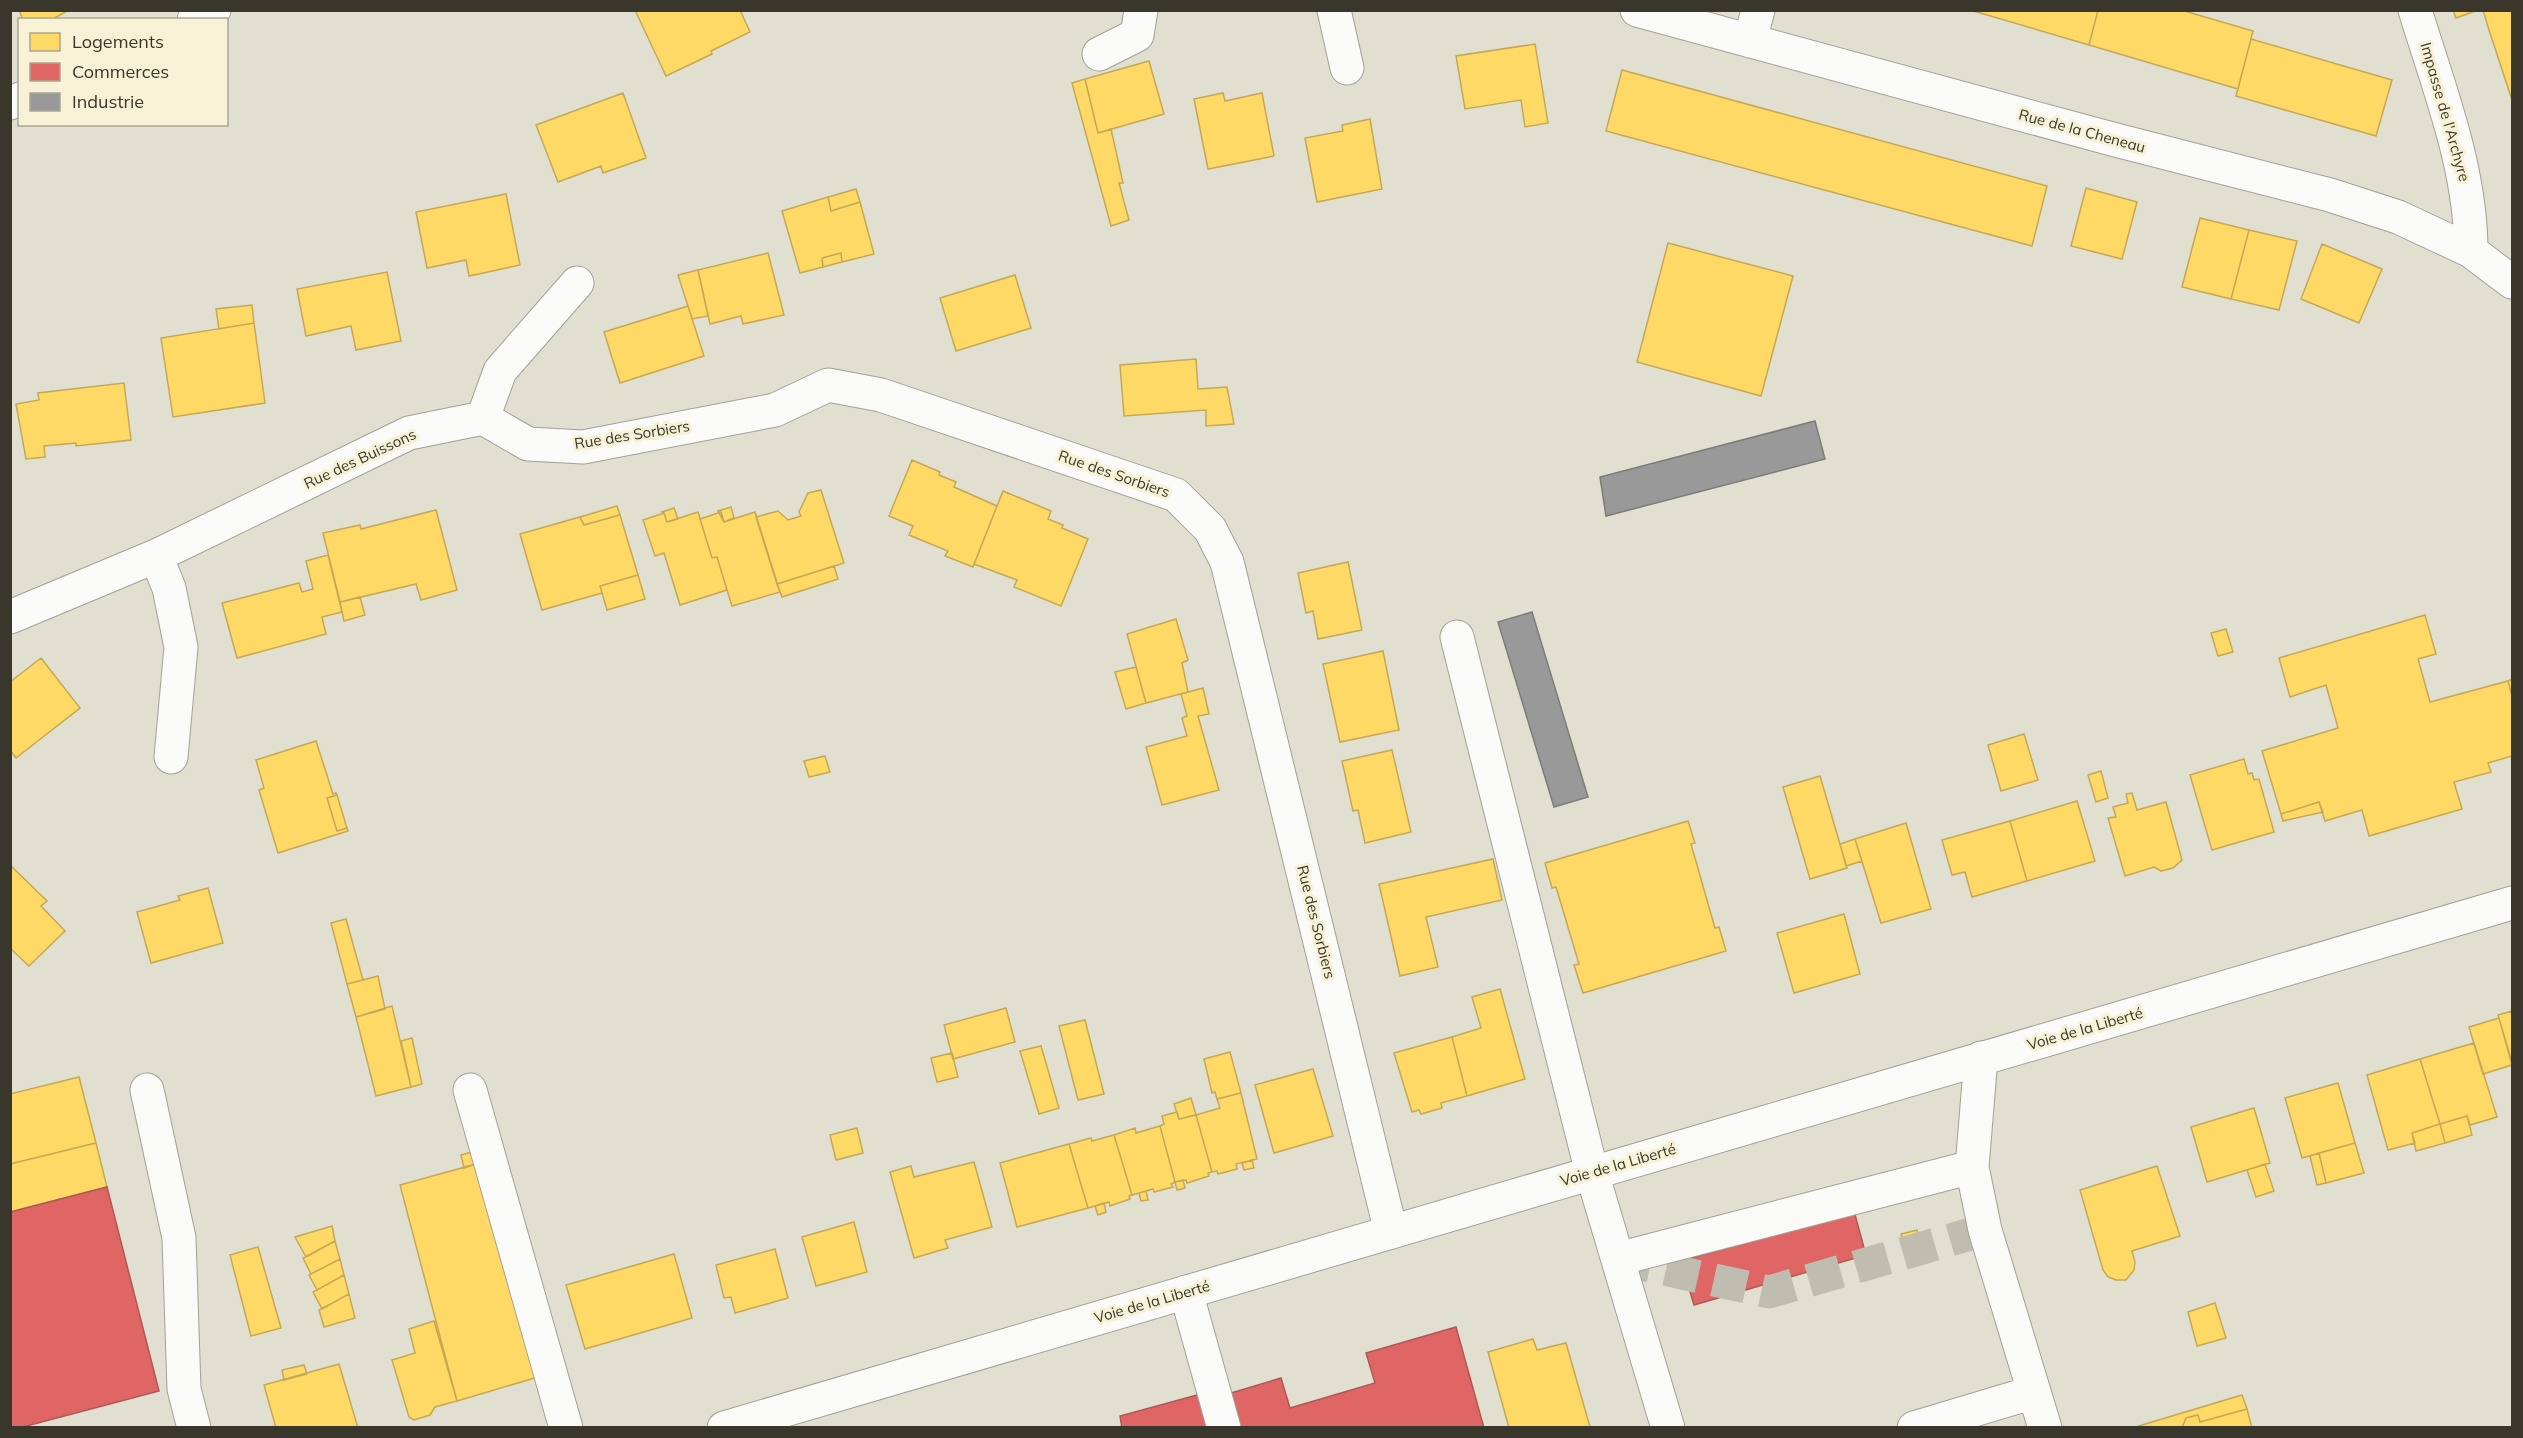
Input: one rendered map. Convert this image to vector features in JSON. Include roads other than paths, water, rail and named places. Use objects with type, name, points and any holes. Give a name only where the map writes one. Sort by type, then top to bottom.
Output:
[{"type":"street","points":[[199,18],[214,10]]},
{"type":"street","points":[[1099,54],[1137,35],[1140,10]]},
{"type":"street","points":[[1334,10],[1347,68]]},
{"type":"street","name":"Rue de la Cheneau","points":[[1637,10],[1754,26],[2112,139],[2330,195],[2398,218],[2471,251],[2512,282]]},
{"type":"street","name":"Impasse de l'Archyre","points":[[2415,10],[2454,136],[2466,185],[2471,222],[2471,251]]},
{"type":"street","points":[[483,418],[500,371],[577,283]]},
{"type":"street","name":"Rue des Sorbiers","points":[[483,418],[528,444],[583,447],[775,410],[828,385],[881,395],[1176,495],[1210,529],[1227,562],[1391,1232]]},
{"type":"street","name":"Rue des Buissons","points":[[10,617],[156,556],[409,433],[483,418]]},
{"type":"street","points":[[156,556],[169,588],[181,647],[171,757]]},
{"type":"street","points":[[1457,637],[1592,1173],[1668,1428]]},
{"type":"street","name":"Voie de la Liberté","points":[[724,1428],[2512,903]]},
{"type":"street","points":[[1981,1058],[1972,1167],[1986,1230],[2045,1428]]},
{"type":"street","points":[[147,1090],[179,1238],[184,1389],[194,1428]]},
{"type":"street","points":[[470,1090],[566,1428]]},
{"type":"street","points":[[1618,1259],[1972,1167]]},
{"type":"street","points":[[1186,1292],[1224,1428]]},
{"type":"street","points":[[1914,1428],[2034,1392]]},
{"type":"tunnel","points":[[1618,1259],[1769,1292],[1985,1230]]}]
